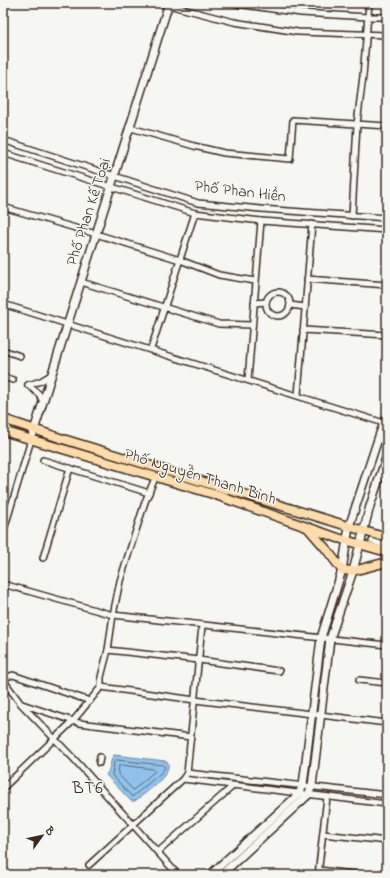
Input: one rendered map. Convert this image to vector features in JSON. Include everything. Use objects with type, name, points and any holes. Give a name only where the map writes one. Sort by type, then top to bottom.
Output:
[{"type":"main road","name":"Phố Nguyễn Thanh Bình","points":[[3,419],[63,439],[387,538]]},
{"type":"main road","name":"Phố Nguyễn Thanh Bình","points":[[5,428],[31,440],[213,494],[307,527],[387,552]]},
{"type":"main road","points":[[307,527],[342,570],[353,571],[387,562]]},
{"type":"street","points":[[160,3],[169,4],[234,22],[298,32],[387,35]]},
{"type":"street","points":[[229,3],[301,13],[387,17]]},
{"type":"street","points":[[352,216],[357,124],[369,3]]},
{"type":"street","name":"Phố Phan Kế Toại","points":[[31,440],[169,4]]},
{"type":"street","points":[[130,128],[224,153],[290,159],[293,120],[387,126]]},
{"type":"street","name":"Phố Phan Hiền","points":[[3,140],[198,203],[387,218]]},
{"type":"street","name":"Phố Phan Hiền","points":[[3,153],[195,213],[261,221],[387,230]]},
{"type":"street","points":[[3,208],[96,234],[180,260],[219,275],[255,281]]},
{"type":"street","points":[[151,349],[195,213]]},
{"type":"street","points":[[248,380],[261,221]]},
{"type":"street","points":[[298,395],[312,224]]},
{"type":"street","points":[[307,279],[387,285]]},
{"type":"street","points":[[81,282],[219,324],[252,325]]},
{"type":"street","points":[[278,291],[285,294],[290,300],[290,308],[285,314],[278,316],[270,314],[266,308],[266,302],[270,293],[278,291]]},
{"type":"street","points":[[254,303],[266,302]]},
{"type":"street","points":[[3,304],[386,421],[349,527],[342,570],[321,638],[303,785],[299,794],[210,875]]},
{"type":"street","points":[[290,304],[305,307]]},
{"type":"street","points":[[303,330],[387,336]]},
{"type":"street","points":[[3,350],[20,356]]},
{"type":"street","points":[[43,402],[38,394],[28,385],[41,381],[52,374]]},
{"type":"street","points":[[3,377],[13,380]]},
{"type":"street","points":[[3,533],[31,440]]},
{"type":"street","points":[[221,875],[308,795],[312,786],[330,639],[353,571],[363,531],[387,455]]},
{"type":"street","points":[[43,460],[149,493]]},
{"type":"street","points":[[43,558],[70,468]]},
{"type":"street","points":[[3,788],[53,738],[73,721],[101,687],[101,677],[108,650],[120,581],[155,478]]},
{"type":"street","points":[[372,541],[387,546]]},
{"type":"street","points":[[3,584],[113,615],[202,626],[387,645]]},
{"type":"street","points":[[89,865],[183,779],[187,773],[202,626]]},
{"type":"street","points":[[108,650],[279,671]]},
{"type":"street","points":[[90,701],[13,675],[7,677],[3,681],[21,704],[75,760],[178,875]]},
{"type":"street","points":[[359,680],[387,683]]},
{"type":"street","points":[[101,687],[387,723]]},
{"type":"street","points":[[21,704],[79,723],[191,737]]},
{"type":"street","points":[[99,763],[100,757]]},
{"type":"street","points":[[187,773],[387,795]]},
{"type":"street","points":[[183,779],[387,804]]},
{"type":"street","points":[[158,852],[233,786]]},
{"type":"street","points":[[327,797],[319,872],[362,875]]},
{"type":"street","points":[[323,834],[387,841]]},
{"type":"water","points":[[114,755],[165,761],[168,763],[168,768],[162,779],[151,789],[135,801],[131,801],[106,775]]},
{"type":"district","name":"BT6","points":[[88,788]]}]
